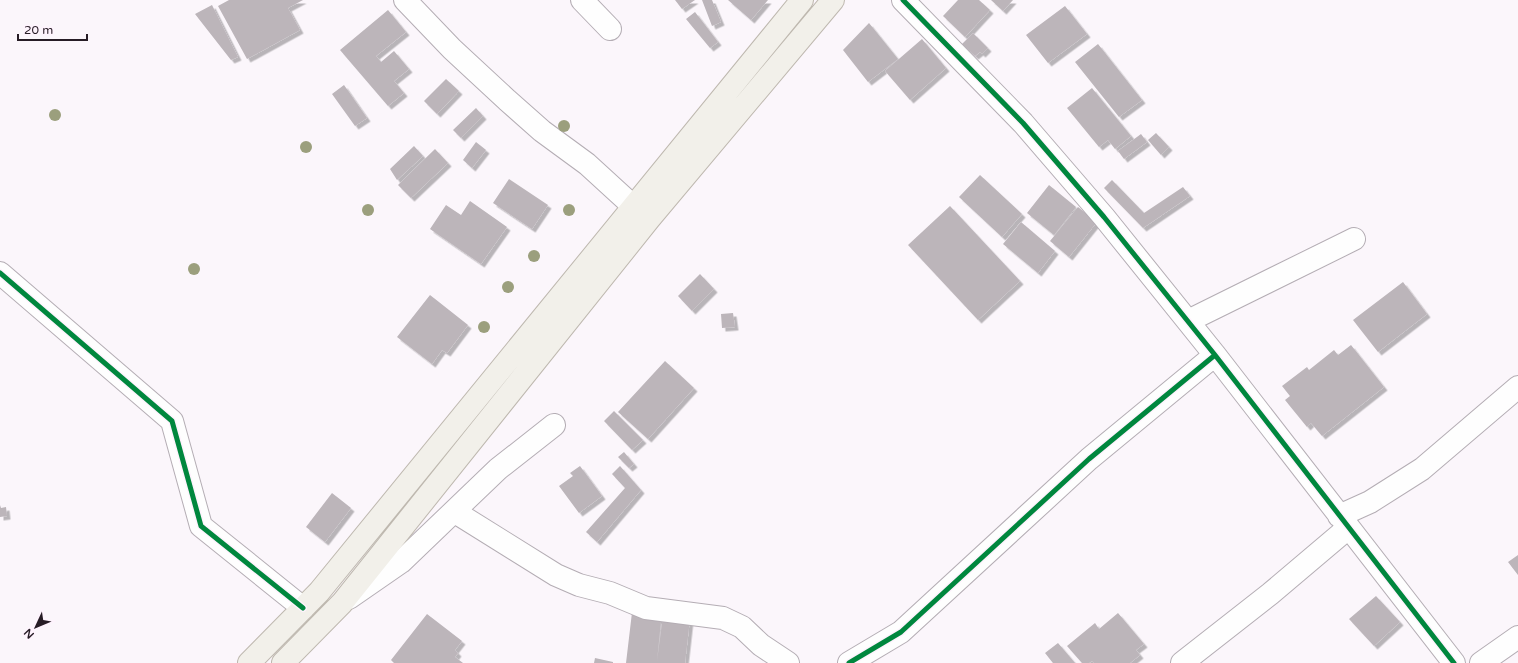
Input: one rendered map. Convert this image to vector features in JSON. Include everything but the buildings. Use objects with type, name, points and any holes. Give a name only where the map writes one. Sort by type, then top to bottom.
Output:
[{"type":"main road","points":[[249,663],[319,592],[452,427],[634,207],[802,0]]},
{"type":"main road","points":[[283,663],[342,603],[650,218],[833,0]]},
{"type":"street","points":[[405,0],[452,49],[506,100],[542,131],[586,164],[634,207]]},
{"type":"street","points":[[582,0],[610,29]]},
{"type":"street","points":[[903,0],[1023,123],[1104,216],[1215,355],[1454,663]]},
{"type":"street","points":[[1188,321],[1354,239]]},
{"type":"street","points":[[0,273],[172,421],[201,526],[303,608]]},
{"type":"street","points":[[849,663],[901,632],[1089,459],[1215,355]]},
{"type":"street","points":[[1182,663],[1270,594],[1344,522],[1370,502],[1422,469],[1518,387]]},
{"type":"street","points":[[342,603],[402,562],[498,469],[554,425]]},
{"type":"street","points":[[455,512],[556,575],[579,585],[610,593],[646,608],[723,618],[742,627],[761,645],[788,663]]},
{"type":"street","points":[[1481,663],[1518,638]]},
{"type":"cycle path","points":[[903,0],[1023,123],[1104,217],[1215,355],[1454,663]]},
{"type":"cycle path","points":[[0,273],[172,421],[201,526],[303,608]]},
{"type":"cycle path","points":[[849,663],[901,632],[1089,459],[1215,355]]}]
